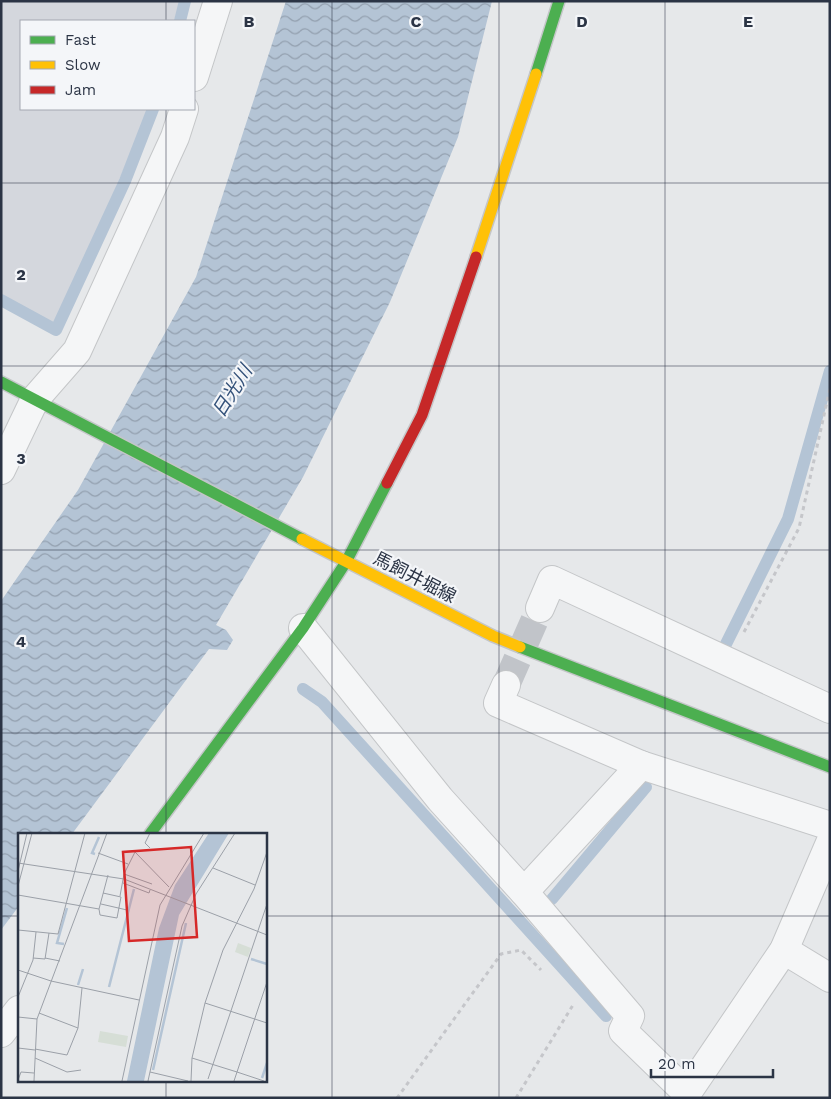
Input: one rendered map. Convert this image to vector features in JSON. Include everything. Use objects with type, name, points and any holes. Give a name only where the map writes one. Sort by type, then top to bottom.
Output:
[{"type":"street","points":[[195,74],[218,1]]},
{"type":"street","points":[[151,833],[220,737],[303,628],[346,562],[422,415],[499,188],[559,1]]},
{"type":"street","points":[[1,470],[77,351],[174,137],[184,110]]},
{"type":"street","name":"馬飼井堀線","points":[[1,382],[346,562],[493,636],[830,767]]},
{"type":"street","points":[[540,608],[552,580],[830,709]]},
{"type":"street","points":[[303,628],[440,799],[524,892],[630,1016],[623,1031],[686,1093],[784,950],[830,843]]},
{"type":"street","points":[[506,685],[498,703],[641,765],[830,826]]},
{"type":"street","points":[[524,892],[641,765]]},
{"type":"street","points":[[784,950],[830,978]]},
{"type":"street","points":[[1,1033],[18,1011]]},
{"type":"path","points":[[728,661],[800,528],[830,388]]},
{"type":"path","points":[[397,1098],[502,954],[521,950],[548,977]]},
{"type":"path","points":[[516,1098],[574,1004],[568,997]]},
{"type":"shaded area","points":[[1,1],[180,1],[174,20],[20,20],[20,110],[148,110],[55,327],[1,296]]},
{"type":"water","name":"日光川","points":[[286,1],[492,1],[458,137],[390,302],[303,477],[216,625],[226,630],[233,640],[227,650],[209,649],[73,833],[18,833],[18,907],[1,930],[1,601],[78,490],[196,277]]},
{"type":"waterway","points":[[180,20],[185,1]]},
{"type":"waterway","points":[[1,300],[56,330],[125,181],[153,110]]},
{"type":"waterway","points":[[726,644],[788,519],[830,371]]},
{"type":"waterway","points":[[303,689],[322,702],[606,1016]]},
{"type":"waterway","points":[[552,899],[646,787]]},
{"type":"tunnel","points":[[506,685],[540,608]]},
{"type":"traffic: fast","points":[[536,74],[559,1]]},
{"type":"traffic: fast","points":[[1,382],[302,539]]},
{"type":"traffic: fast","points":[[151,833],[303,628],[346,562],[387,483]]},
{"type":"traffic: fast","points":[[520,647],[830,767]]},
{"type":"traffic: slow","points":[[476,257],[536,74]]},
{"type":"traffic: slow","points":[[302,539],[493,636],[520,647]]},
{"type":"traffic: jam","points":[[387,483],[422,415],[476,257]]}]
